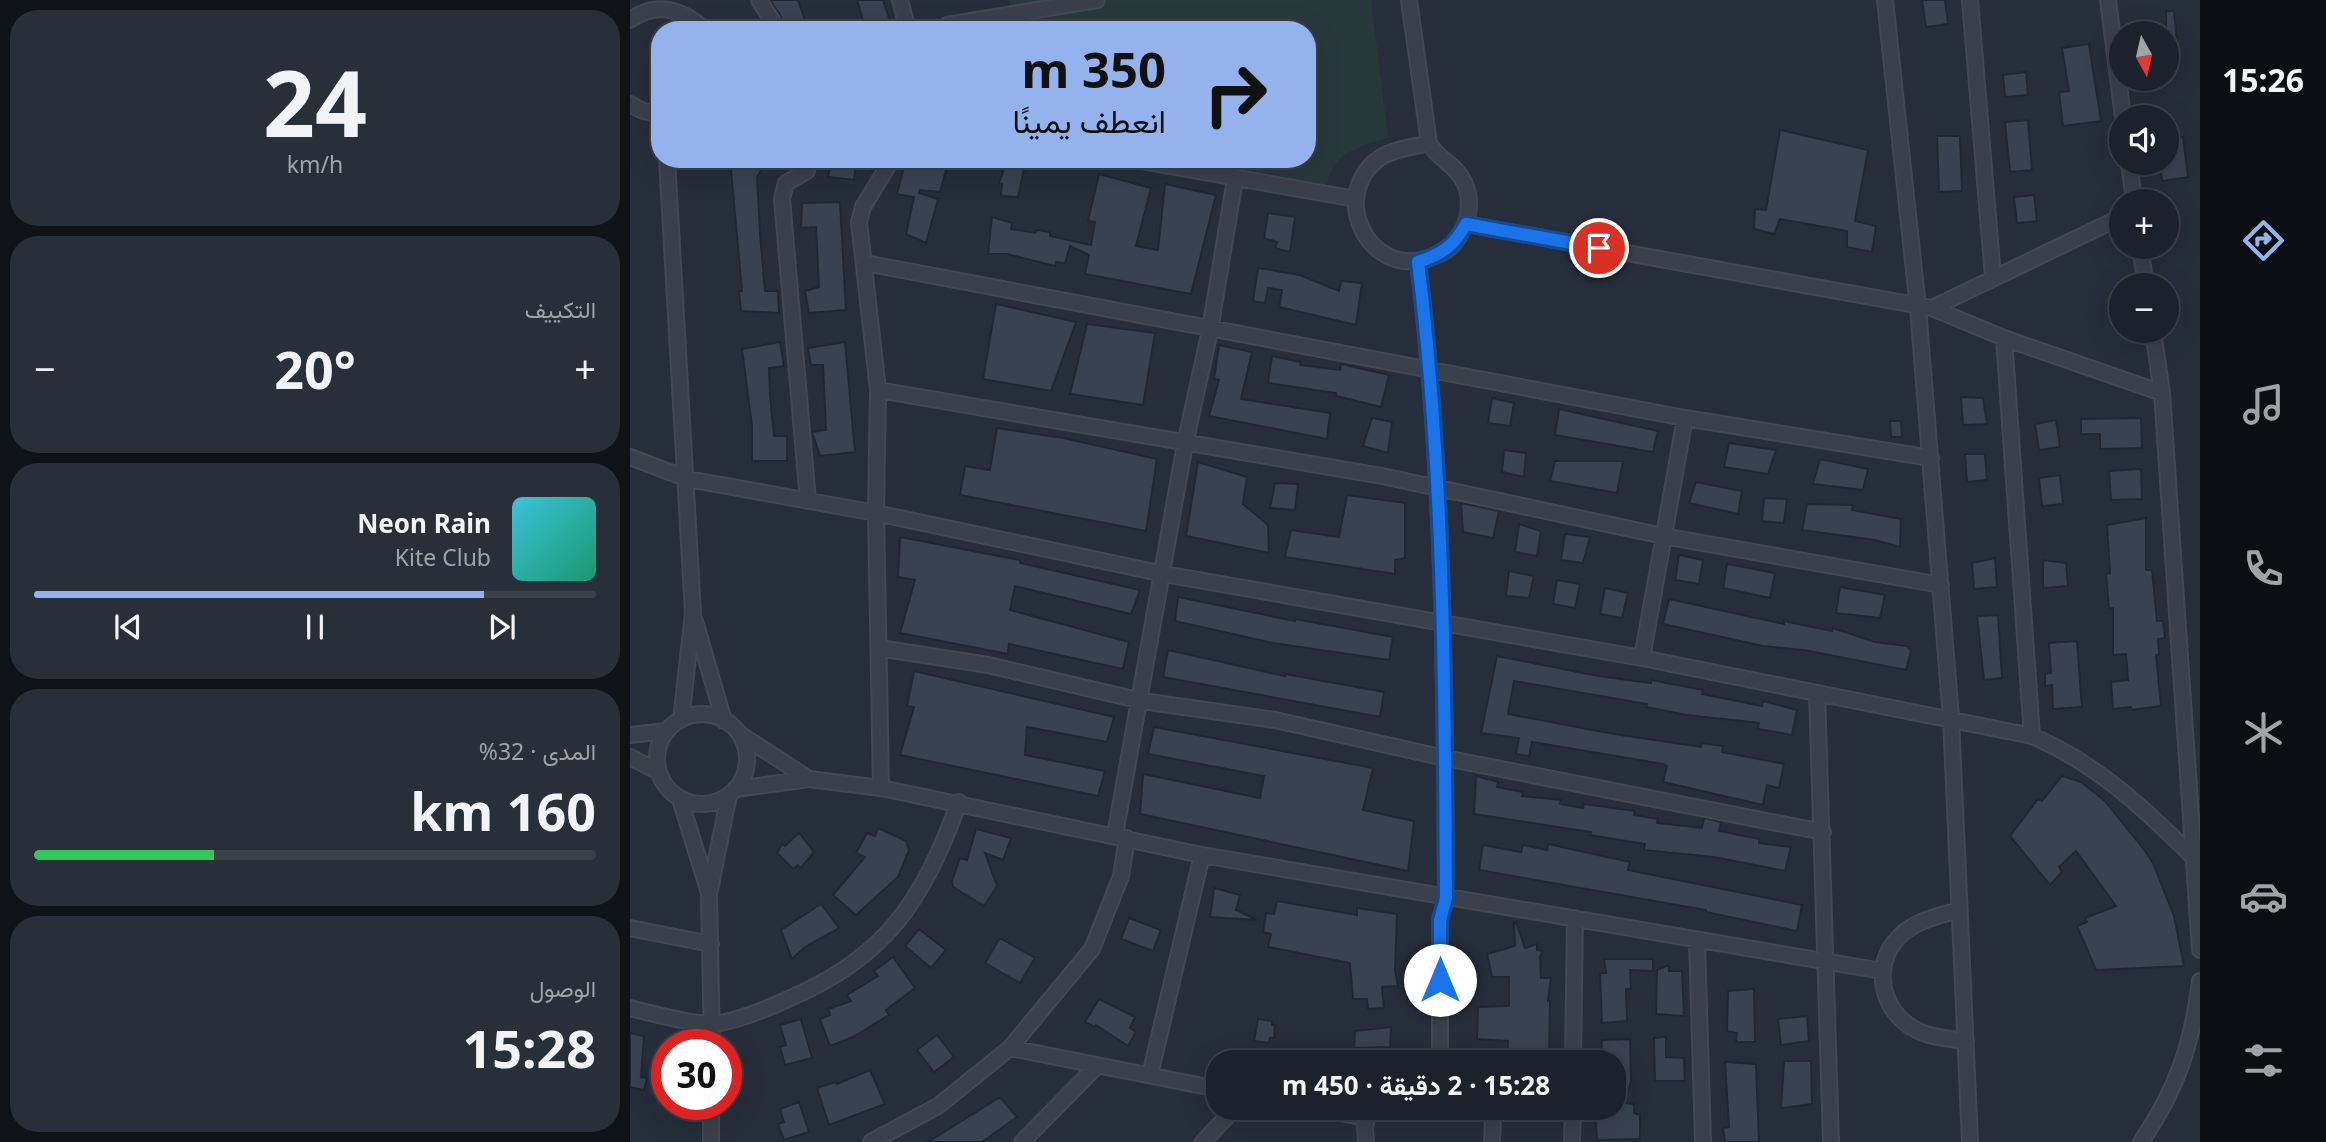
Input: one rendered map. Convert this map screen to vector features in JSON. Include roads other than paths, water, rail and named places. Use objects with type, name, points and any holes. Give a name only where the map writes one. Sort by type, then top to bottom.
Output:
[{"type":"street","points":[[759,0],[772,21]]},
{"type":"street","points":[[900,0],[906,21]]},
{"type":"street","points":[[976,21],[1097,0]]},
{"type":"street","points":[[1409,0],[1429,143],[1434,152],[1452,164],[1464,181],[1469,202],[1466,224],[1456,241],[1441,254],[1418,262],[1388,257],[1374,248],[1363,235],[1356,219],[1356,199],[1364,175],[1373,164],[1398,150],[1429,143]]},
{"type":"street","points":[[1885,0],[1925,308],[1931,458],[1951,718],[1970,1142]]},
{"type":"street","points":[[1970,0],[1993,277]]},
{"type":"street","points":[[2108,0],[2121,105]]},
{"type":"street","points":[[630,20],[655,4],[692,17],[696,21]]},
{"type":"street","points":[[630,104],[651,112]]},
{"type":"street","points":[[668,168],[688,479],[693,613],[681,720]]},
{"type":"street","points":[[881,788],[876,513],[878,390],[859,222],[863,207],[887,168]]},
{"type":"street","points":[[1177,168],[1356,199]]},
{"type":"street","points":[[807,172],[786,183],[782,199],[808,501]]},
{"type":"street","points":[[871,1142],[938,1107],[1010,1048],[1092,949],[1121,876],[1121,836],[1142,701],[1185,444],[1210,330],[1235,179]]},
{"type":"street","points":[[1925,308],[2109,223]]},
{"type":"street","points":[[1466,224],[1925,308],[2162,393]]},
{"type":"street","points":[[1418,262],[1431,368],[1444,624],[1446,898],[1440,920],[1440,1050]]},
{"type":"street","points":[[865,263],[1685,418],[1931,458]]},
{"type":"street","points":[[2004,338],[2032,736]]},
{"type":"street","points":[[2154,343],[2162,393],[2200,950]]},
{"type":"street","points":[[878,390],[1382,476],[1663,536],[1941,584]]},
{"type":"street","points":[[1643,658],[1685,418]]},
{"type":"street","points":[[630,457],[688,479],[876,513],[1164,574],[1643,658],[2032,736],[2080,760],[2143,807],[2194,858]]},
{"type":"street","points":[[693,613],[724,720]]},
{"type":"street","points":[[880,648],[988,665],[1142,701],[1275,720],[1445,758],[1634,792],[1823,832]]},
{"type":"street","points":[[1817,693],[1831,1142]]},
{"type":"street","points":[[809,779],[737,732],[724,720],[707,715],[681,720],[667,731],[657,755],[659,772],[667,788],[680,799],[706,804],[732,792],[809,779],[881,788],[960,802],[1202,855],[1882,971]]},
{"type":"street","points":[[630,735],[667,731]]},
{"type":"street","points":[[709,895],[732,792],[744,774],[747,757],[737,732]]},
{"type":"street","points":[[630,757],[659,772]]},
{"type":"street","points":[[680,799],[709,895],[713,1029]]},
{"type":"street","points":[[630,1008],[713,1024],[747,1015],[812,989],[864,957],[917,898],[933,871],[960,802]]},
{"type":"street","points":[[1150,1075],[1202,855]]},
{"type":"street","points":[[1959,910],[1915,925],[1901,934],[1888,950],[1882,971],[1884,991],[1891,1009],[1905,1023],[1922,1033],[1966,1041]]},
{"type":"street","points":[[1573,1050],[1575,918]]},
{"type":"street","points":[[630,928],[711,944]]},
{"type":"street","points":[[1697,941],[1703,1142]]},
{"type":"street","points":[[2140,1142],[2164,1107],[2183,1066],[2195,1020],[2200,981]]},
{"type":"street","points":[[1010,1048],[1206,1087]]},
{"type":"street","points":[[1022,1142],[1096,1067]]},
{"type":"street","points":[[711,1120],[711,1142]]},
{"type":"street","points":[[1203,1142],[1224,1120]]},
{"type":"street","points":[[1366,1142],[1367,1120]]},
{"type":"street","points":[[1492,1120],[1497,1141]]},
{"type":"street","points":[[1572,1142],[1573,1120]]}]
